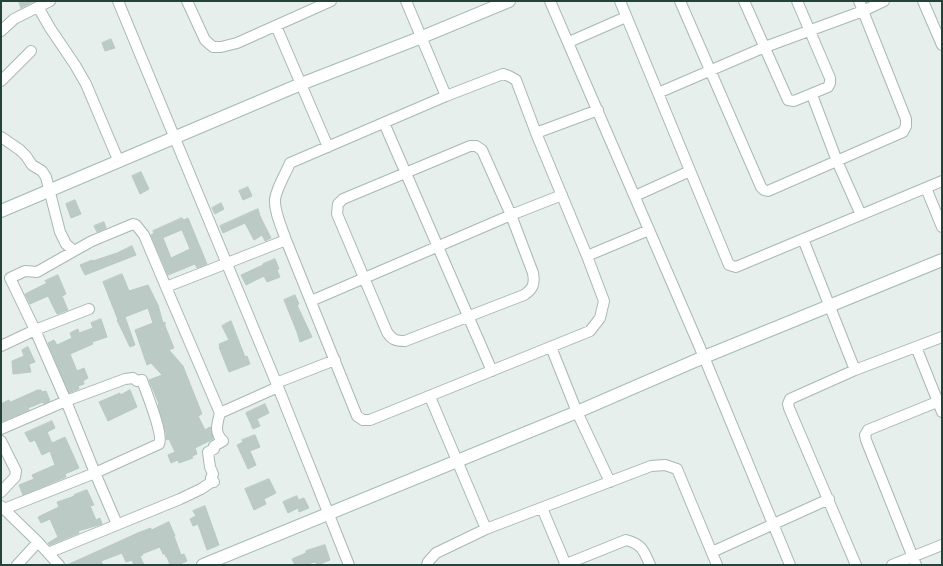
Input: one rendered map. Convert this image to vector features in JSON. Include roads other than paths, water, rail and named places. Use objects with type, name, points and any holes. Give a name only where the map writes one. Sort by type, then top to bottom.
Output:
[{"type":"street","points":[[1,31],[14,19],[50,1]]},
{"type":"street","points":[[118,1],[277,385],[349,565]]},
{"type":"street","points":[[187,1],[205,40],[213,47],[237,44],[331,1]]},
{"type":"street","points":[[406,1],[446,96]]},
{"type":"street","points":[[1,211],[301,84],[509,1]]},
{"type":"street","points":[[550,1],[704,357],[790,565]]},
{"type":"street","points":[[620,1],[729,265],[736,267],[942,181]]},
{"type":"street","points":[[680,1],[761,187],[768,191],[903,132],[906,126],[906,119],[859,1]]},
{"type":"street","points":[[744,1],[788,100],[794,101],[812,95],[828,87],[830,83],[830,78],[798,1]]},
{"type":"street","points":[[658,93],[765,48],[863,11],[884,1]]},
{"type":"street","points":[[923,1],[942,45]]},
{"type":"street","points":[[38,6],[50,28],[86,84],[119,162]]},
{"type":"street","points":[[569,42],[626,17]]},
{"type":"street","points":[[276,26],[328,147]]},
{"type":"street","points":[[1,81],[31,51]]},
{"type":"street","points":[[503,74],[516,80],[536,133],[588,256],[604,301],[600,318],[590,332],[430,397],[370,420],[363,420],[357,416],[286,240],[278,216],[275,200],[280,184],[290,163],[446,96],[503,74]]},
{"type":"street","points":[[812,95],[837,161],[862,215]]},
{"type":"street","points":[[536,133],[598,110]]},
{"type":"street","points":[[384,122],[492,371]]},
{"type":"street","points":[[1,137],[20,150],[32,165],[42,171],[46,177],[60,232],[66,244],[74,251]]},
{"type":"street","points":[[470,146],[476,146],[482,150],[511,215],[534,273],[535,282],[532,290],[524,295],[405,341],[396,341],[391,338],[387,332],[337,214],[338,204],[343,199],[470,146]]},
{"type":"street","points":[[634,196],[690,171]]},
{"type":"street","points":[[926,188],[942,227]]},
{"type":"street","points":[[311,301],[511,215],[562,195]]},
{"type":"street","points":[[48,553],[194,492],[214,482],[211,478],[213,474],[210,467],[208,452],[214,449],[214,446],[223,441],[219,438],[216,432],[220,413],[144,235],[136,225],[133,224],[74,251],[37,272],[25,271],[6,280],[35,330],[66,401],[94,473],[117,524]]},
{"type":"street","points":[[588,256],[649,230]]},
{"type":"street","points":[[803,239],[855,370]]},
{"type":"street","points":[[166,287],[226,262],[286,240]]},
{"type":"street","points":[[203,565],[577,412],[704,357],[942,260]]},
{"type":"street","points":[[1,346],[35,330],[88,309]]},
{"type":"street","points":[[856,565],[788,404],[790,399],[855,370],[942,337]]},
{"type":"street","points":[[551,347],[577,412],[610,482]]},
{"type":"street","points":[[916,348],[940,401],[942,412]]},
{"type":"street","points":[[220,413],[277,385],[335,360]]},
{"type":"street","points":[[1,429],[66,401],[125,380],[133,378],[136,380],[142,380],[156,420],[160,441],[158,444],[94,473],[2,508],[38,542],[59,565]]},
{"type":"street","points":[[430,397],[486,529]]},
{"type":"street","points":[[915,561],[865,435],[868,430],[940,401]]},
{"type":"street","points":[[1,441],[16,471],[15,477],[1,492]]},
{"type":"street","points":[[427,565],[436,553],[486,529],[651,466],[665,464],[677,470],[717,565]]},
{"type":"street","points":[[712,552],[828,499]]},
{"type":"street","points":[[542,508],[565,565],[626,540],[636,543],[644,550],[650,565]]},
{"type":"street","points":[[17,565],[38,542]]},
{"type":"street","points":[[892,565],[915,561],[942,545]]}]
